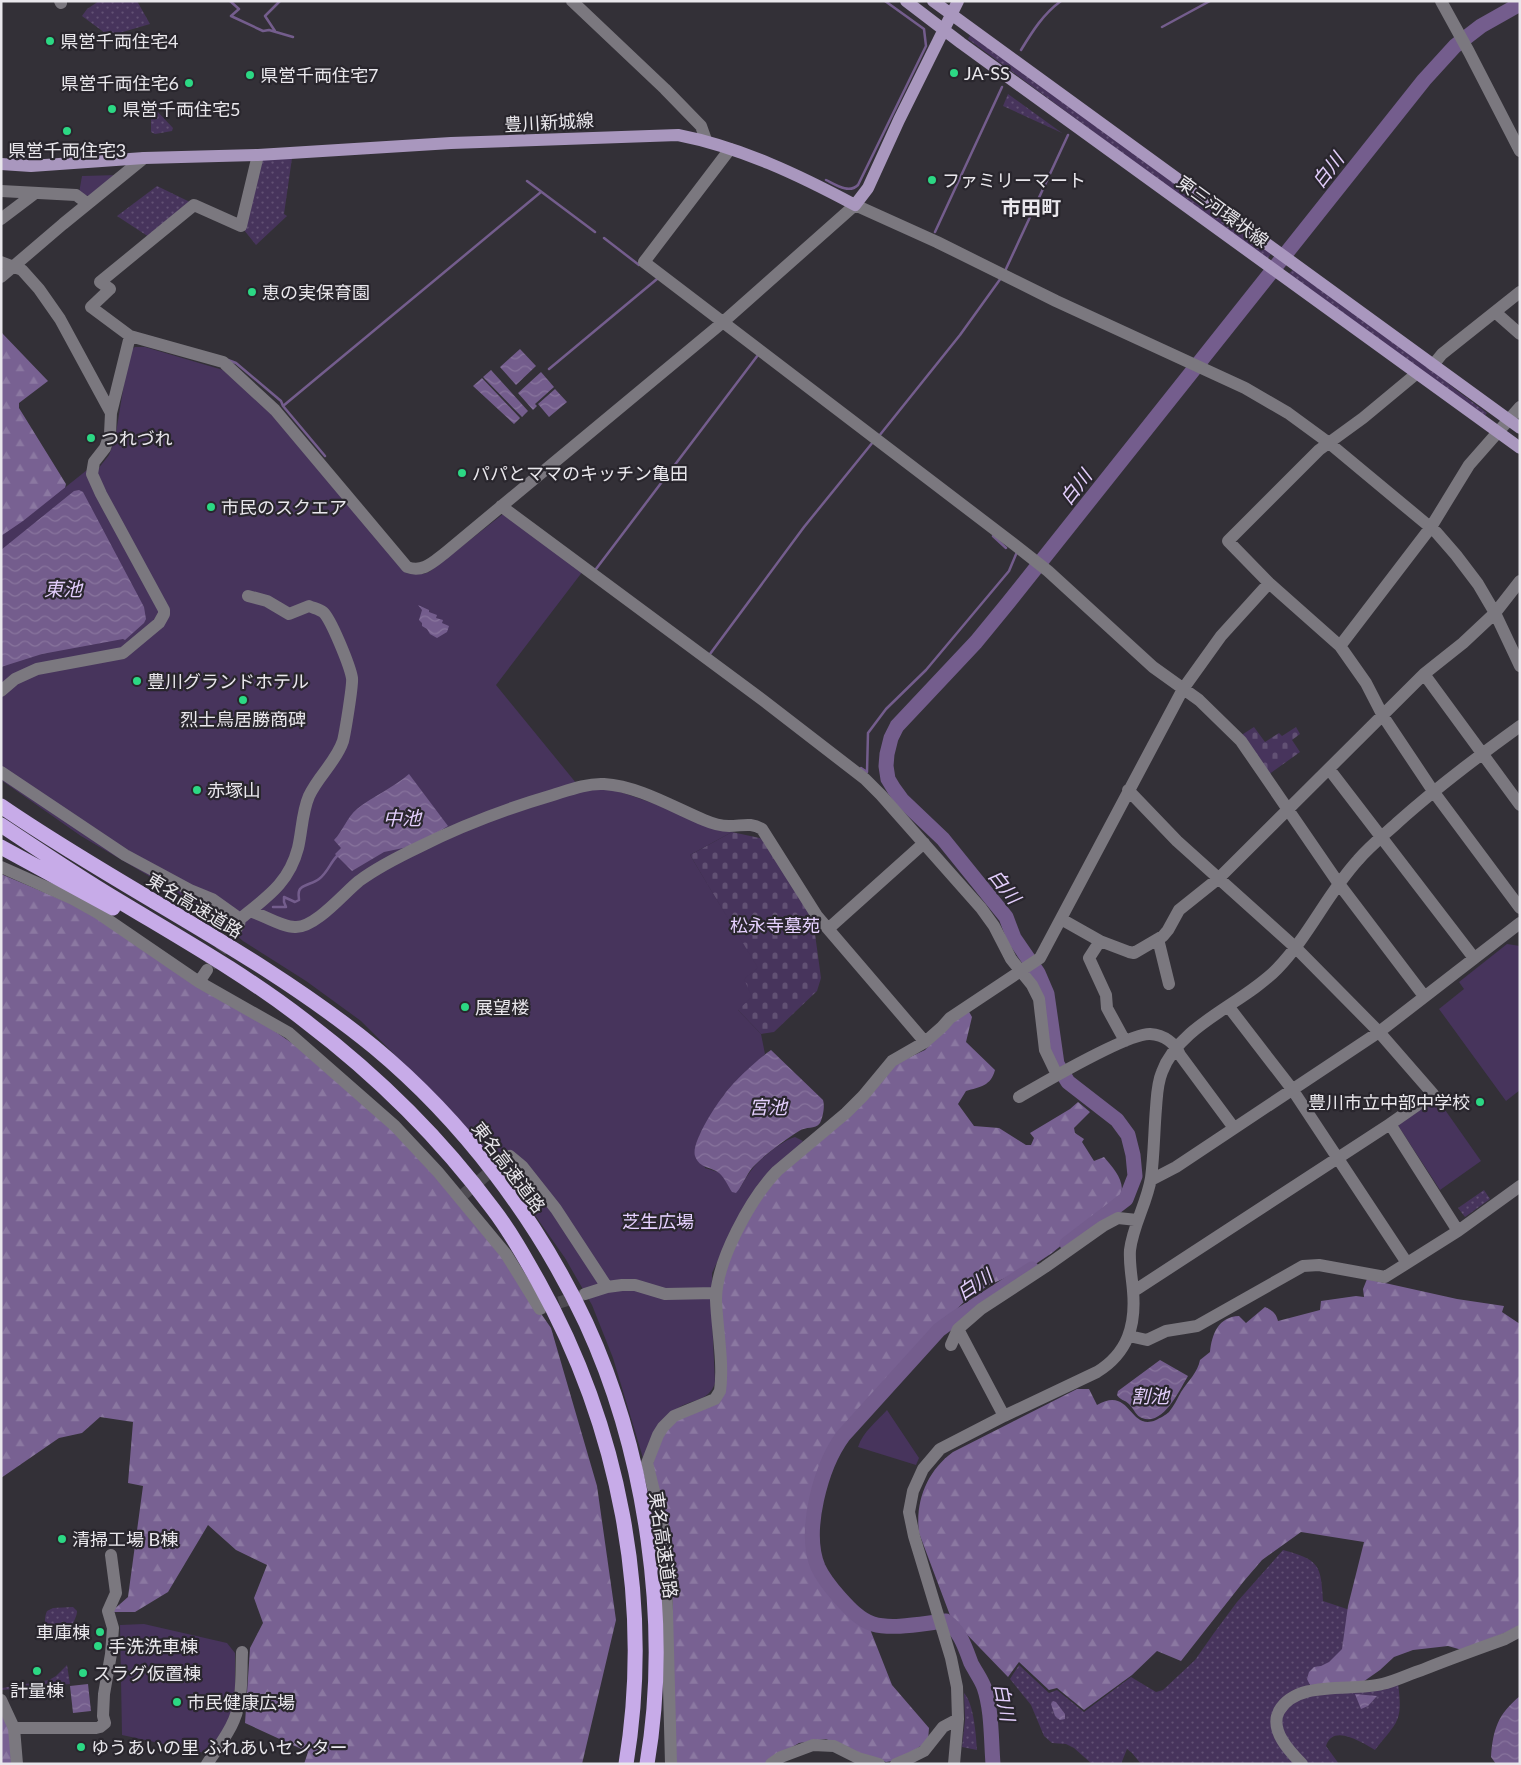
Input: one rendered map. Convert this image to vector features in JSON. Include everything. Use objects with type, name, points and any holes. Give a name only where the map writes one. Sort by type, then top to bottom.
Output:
[{"type":"highway","name":"東名高速道路","points":[[1,806],[299,991],[375,1049],[419,1088],[457,1129],[500,1181],[532,1227],[586,1325],[611,1389],[631,1453],[647,1540],[655,1623],[654,1692],[647,1764]]},
{"type":"highway","name":"東名高速道路","points":[[1,825],[120,901],[207,953],[309,1024],[372,1076],[417,1119],[461,1167],[495,1211],[525,1257],[569,1342],[588,1388],[604,1437],[616,1486],[633,1583],[636,1665],[626,1764]]},
{"type":"highway","points":[[1,847],[144,925],[207,953]]},
{"type":"main road","name":"東三河環状線","points":[[906,1],[944,31],[1520,448]]},
{"type":"main road","name":"東三河環状線","points":[[933,1],[1520,428]]},
{"type":"main road","points":[[855,205],[868,188],[899,120],[958,1]]},
{"type":"main road","name":"豊川新城線","points":[[1,164],[31,166],[144,158],[258,155],[451,143],[678,135],[706,140],[770,163],[855,205]]},
{"type":"street","points":[[572,1],[701,126],[706,140]]},
{"type":"street","points":[[1441,1],[1470,52],[1520,151]]},
{"type":"street","points":[[730,149],[644,262],[1046,569],[1153,666],[1199,700],[1241,741],[1339,884],[1424,996]]},
{"type":"street","points":[[258,155],[240,226],[194,205],[100,282],[110,289],[91,308],[130,336],[223,362],[275,410],[407,567],[413,570],[425,567],[445,553],[722,323],[855,205],[1187,363],[1245,388],[1288,412],[1431,527],[1478,584],[1495,613],[1520,666]]},
{"type":"street","points":[[1,277],[7,264],[88,204],[144,158]]},
{"type":"street","points":[[1,191],[76,195],[88,204]]},
{"type":"street","points":[[1,219],[34,194]]},
{"type":"street","points":[[7,264],[22,270],[39,289],[111,413]]},
{"type":"street","points":[[1433,365],[1442,354],[1520,292]]},
{"type":"street","points":[[1494,312],[1520,334]]},
{"type":"street","points":[[1,691],[15,679],[37,669],[123,653],[159,623],[164,614],[164,610],[92,474],[94,462],[105,448],[110,434],[111,413],[130,336]]},
{"type":"street","points":[[1416,374],[1319,450],[1228,541],[1269,583],[1340,646],[1366,683],[1383,716],[1433,791],[1520,908]]},
{"type":"street","points":[[1340,646],[1431,527],[1469,465],[1520,406]]},
{"type":"street","points":[[500,506],[696,650],[866,779],[981,908],[994,926],[1011,959],[1022,970],[1039,999],[1045,1050],[1057,1075]]},
{"type":"street","points":[[1060,919],[1100,941],[1129,952],[1134,953],[1158,939],[1168,930],[1179,910],[1219,878],[1424,674],[1463,643],[1495,613],[1520,581]]},
{"type":"street","points":[[671,1764],[665,1535],[647,1463],[658,1435],[674,1416],[715,1399],[720,1391],[716,1293],[718,1276],[744,1218],[757,1195],[777,1171],[846,1113],[892,1061],[925,1042],[950,1018],[1040,958],[1183,689],[1221,636],[1269,583]]},
{"type":"street","points":[[242,920],[272,894],[292,868],[308,798],[313,786],[334,760],[343,741],[352,679],[344,652],[323,612],[309,606],[289,614],[267,601],[248,596]]},
{"type":"street","points":[[1424,674],[1520,805]]},
{"type":"street","points":[[954,1764],[958,1720],[957,1687],[944,1632],[914,1536],[910,1512],[913,1491],[923,1469],[940,1450],[1105,1366],[1120,1352],[1129,1336],[1134,1320],[1134,1291],[1130,1268],[1130,1249],[1150,1180],[1158,1086],[1167,1060],[1183,1039],[1263,982],[1296,948],[1356,861],[1433,791],[1520,726]]},
{"type":"street","points":[[1329,769],[1474,958]]},
{"type":"street","points":[[1,772],[125,855],[190,890],[212,899],[242,920],[267,916],[287,926],[296,927],[304,925],[319,916],[360,881],[384,864],[452,831],[513,807],[597,784],[618,786],[658,799],[715,824],[728,826],[756,825],[762,829],[817,916],[925,1042]]},
{"type":"street","points":[[1128,790],[1177,841],[1296,948],[1379,1032],[1433,1094],[1339,1158],[1134,1291]]},
{"type":"street","points":[[828,929],[924,843]]},
{"type":"street","points":[[1,866],[73,899],[98,913],[199,982],[289,1033],[395,1126],[462,1196],[506,1254],[540,1309]]},
{"type":"street","points":[[1150,1180],[1176,1167],[1379,1032],[1520,923]]},
{"type":"street","points":[[1158,939],[1169,984]]},
{"type":"street","points":[[1100,941],[1089,958],[1106,995],[1107,1008],[1125,1041]]},
{"type":"street","points":[[199,982],[207,970]]},
{"type":"street","points":[[1228,1006],[1292,1089],[1407,1263]]},
{"type":"street","points":[[1019,1096],[1125,1041],[1149,1034],[1168,1040],[1176,1046],[1180,1055],[1234,1128]]},
{"type":"street","points":[[1390,1124],[1458,1231]]},
{"type":"street","points":[[499,1164],[510,1156],[522,1166],[556,1209],[607,1287]]},
{"type":"street","points":[[1129,1336],[1147,1340],[1166,1331],[1198,1326],[1303,1266],[1319,1265],[1385,1278],[1458,1231],[1520,1186]]},
{"type":"street","points":[[951,1346],[958,1329],[981,1310],[1103,1226],[1118,1218],[1137,1220]]},
{"type":"street","points":[[585,1294],[607,1287],[635,1285],[665,1294],[716,1293]]},
{"type":"street","points":[[958,1329],[1004,1416]]},
{"type":"street","points":[[14,1728],[96,1728],[105,1723],[103,1716],[104,1694],[111,1654],[113,1628],[108,1611],[116,1593],[111,1554]]},
{"type":"street","points":[[1302,1764],[1290,1752],[1279,1734],[1276,1723],[1278,1714],[1289,1699],[1309,1691],[1383,1684],[1505,1639],[1520,1631]]},
{"type":"street","points":[[207,1764],[235,1716],[241,1691],[242,1652]]},
{"type":"street","points":[[1,1700],[14,1728],[17,1764]]},
{"type":"street","points":[[896,1764],[924,1751],[942,1727],[958,1720]]},
{"type":"street","points":[[771,1764],[781,1757],[813,1744],[834,1746],[858,1758],[878,1764]]},
{"type":"green space","points":[[99,1],[137,1],[150,24],[109,36],[82,16],[87,9]]},
{"type":"green space","points":[[972,32],[1272,252],[1267,260],[968,39]]},
{"type":"green space","points":[[1008,94],[1062,133],[1003,106]]},
{"type":"green space","points":[[151,108],[154,108],[173,128],[172,131],[155,134],[151,132]]},
{"type":"green space","points":[[292,158],[284,214],[287,216],[256,245],[244,230],[260,160]]},
{"type":"green space","points":[[118,175],[91,197],[79,193],[82,176]]},
{"type":"green space","points":[[157,186],[192,203],[149,237],[117,216]]},
{"type":"green space","points":[[1295,267],[1413,354],[1487,413],[1483,418],[1288,275]]},
{"type":"green space","points":[[1,332],[48,381],[19,403],[19,408],[66,484],[65,488],[24,522],[1,537]]},
{"type":"green space","name":"芝生広場","points":[[135,347],[145,347],[223,370],[271,412],[406,573],[423,574],[429,572],[503,514],[583,571],[496,685],[581,789],[606,787],[732,832],[690,855],[758,968],[744,979],[752,997],[738,1010],[761,1034],[765,1054],[724,1095],[699,1136],[705,1168],[718,1172],[740,1188],[753,1168],[772,1150],[795,1137],[803,1141],[731,1233],[712,1273],[711,1296],[715,1383],[712,1389],[704,1397],[673,1412],[643,1458],[613,1358],[592,1305],[565,1258],[525,1201],[413,1073],[361,1021],[306,981],[243,941],[210,912],[81,836],[1,780],[1,536],[87,470],[98,469],[109,455],[115,439],[128,359],[131,350]]},
{"type":"green space","points":[[1254,727],[1265,742],[1279,733],[1282,736],[1296,727],[1300,734],[1292,740],[1300,752],[1268,775],[1240,736]]},
{"type":"green space","name":"松永寺墓苑","points":[[732,832],[764,839],[820,929],[815,934],[821,978],[817,991],[774,1032],[761,1034],[738,1010],[743,979],[757,968],[690,855]]},
{"type":"green space","points":[[1,874],[81,908],[273,1030],[318,1061],[393,1129],[483,1230],[551,1328],[597,1486],[616,1620],[582,1764],[304,1764],[308,1752],[245,1723],[250,1648],[263,1623],[254,1598],[267,1565],[236,1550],[208,1525],[168,1592],[135,1612],[111,1612],[128,1597],[143,1486],[128,1483],[133,1422],[100,1417],[82,1433],[59,1438],[1,1478]]},
{"type":"green space","points":[[1507,944],[1520,946],[1520,1090],[1506,1101],[1439,1009],[1464,989],[1459,982]]},
{"type":"green space","points":[[968,1010],[972,1017],[966,1042],[995,1070],[988,1083],[966,1091],[958,1104],[974,1126],[999,1128],[1026,1145],[1031,1145],[1034,1138],[1030,1133],[1070,1109],[1078,1102],[1090,1112],[1074,1128],[1075,1133],[1084,1139],[1082,1142],[1094,1161],[1104,1157],[1116,1172],[1122,1189],[1121,1195],[1117,1200],[1052,1253],[1031,1267],[989,1285],[967,1299],[933,1332],[898,1374],[828,1448],[816,1484],[810,1537],[817,1569],[827,1585],[854,1614],[868,1624],[892,1685],[929,1728],[928,1741],[900,1760],[886,1762],[859,1754],[826,1739],[799,1743],[764,1764],[674,1764],[672,1537],[652,1466],[662,1435],[673,1420],[714,1402],[723,1270],[747,1218],[782,1171],[893,1065],[925,1050],[953,1020]]},
{"type":"green space","points":[[1436,1097],[1481,1161],[1440,1190],[1397,1124]]},
{"type":"green space","points":[[1484,1190],[1490,1199],[1465,1217],[1458,1208]]},
{"type":"green space","points":[[1367,1279],[1457,1299],[1504,1306],[1502,1312],[1520,1324],[1520,1627],[1462,1650],[1448,1646],[1413,1650],[1394,1657],[1360,1684],[1310,1685],[1307,1679],[1309,1672],[1314,1667],[1329,1662],[1342,1649],[1348,1606],[1364,1542],[1301,1532],[1262,1560],[1181,1661],[1157,1651],[1132,1675],[1084,1710],[1057,1688],[1049,1690],[1019,1662],[1008,1677],[951,1618],[919,1533],[918,1521],[921,1498],[930,1478],[936,1468],[953,1452],[1077,1389],[1089,1389],[1097,1405],[1108,1400],[1117,1401],[1123,1404],[1140,1420],[1147,1422],[1156,1420],[1171,1410],[1195,1372],[1200,1360],[1210,1352],[1212,1339],[1221,1323],[1232,1317],[1239,1316],[1246,1323],[1265,1307],[1274,1312],[1278,1321],[1320,1310],[1321,1301],[1356,1296],[1364,1297],[1363,1289]]},
{"type":"green space","points":[[887,1410],[919,1458],[916,1465],[858,1447],[866,1432]]},
{"type":"green space","points":[[1283,1550],[1304,1557],[1316,1565],[1321,1579],[1323,1601],[1350,1610],[1344,1651],[1337,1660],[1316,1670],[1305,1694],[1398,1683],[1400,1706],[1397,1720],[1375,1750],[1341,1735],[1330,1739],[1326,1746],[1339,1764],[1141,1764],[1127,1749],[1121,1764],[1092,1764],[1074,1748],[1066,1744],[1052,1743],[1044,1736],[1031,1705],[1010,1679],[1019,1665],[1049,1693],[1057,1690],[1084,1712],[1131,1677],[1156,1692],[1163,1690],[1195,1660],[1237,1602]]},
{"type":"green space","points":[[73,1607],[77,1611],[72,1624],[61,1636],[53,1638],[48,1632],[46,1625],[47,1611],[53,1608]]},
{"type":"green space","name":"市民健康広場","points":[[144,1624],[227,1643],[235,1653],[235,1688],[231,1716],[225,1732],[205,1753],[122,1735],[120,1625]]},
{"type":"green space","points":[[67,1665],[70,1684],[2,1690],[2,1688],[49,1680]]},
{"type":"green space","points":[[964,1693],[972,1712],[977,1750],[962,1747],[965,1720]]},
{"type":"green space","points":[[1,1711],[10,1729],[14,1764],[1,1764]]},
{"type":"water","points":[[520,349],[536,366],[516,385],[500,367]]},
{"type":"water","points":[[491,370],[528,411],[522,417],[483,377]]},
{"type":"water","points":[[541,372],[554,387],[535,404],[537,406],[533,410],[518,393]]},
{"type":"water","points":[[482,378],[520,418],[514,424],[473,386]]},
{"type":"water","points":[[555,389],[567,402],[549,417],[538,404]]},
{"type":"water","name":"東池","points":[[79,490],[83,492],[144,607],[146,619],[125,640],[42,654],[1,667],[1,550],[74,491]]},
{"type":"water","points":[[418,605],[437,615],[436,618],[443,620],[442,623],[449,626],[447,632],[437,638],[430,634],[419,620],[422,610]]},
{"type":"water","name":"中池","points":[[409,774],[448,826],[408,847],[384,852],[352,871],[335,854],[341,848],[334,840],[357,809]]},
{"type":"water","name":"宮池","points":[[771,1050],[823,1100],[822,1118],[818,1125],[799,1131],[781,1143],[753,1167],[736,1193],[732,1192],[719,1173],[702,1165],[697,1160],[695,1150],[700,1134],[720,1100],[746,1071]]},
{"type":"water","name":"割池","points":[[1160,1360],[1188,1376],[1164,1412],[1150,1419],[1142,1418],[1129,1404],[1118,1397],[1118,1391]]},
{"type":"water","points":[[88,1684],[91,1711],[73,1713],[70,1686]]},
{"type":"water","points":[[1355,1694],[1377,1696],[1368,1706],[1361,1709]]},
{"type":"water","points":[[1520,1696],[1520,1764],[1496,1764],[1491,1757],[1495,1730],[1506,1709]]},
{"type":"water","points":[[1053,1701],[1056,1702],[1065,1714],[1065,1719],[1060,1720],[1055,1716],[1051,1704]]},
{"type":"waterway","points":[[230,1],[239,9],[231,16],[263,31],[269,30],[293,37]]},
{"type":"waterway","points":[[275,31],[265,16],[280,1]]},
{"type":"waterway","points":[[826,180],[847,189],[858,185],[926,46],[924,29],[885,1]]},
{"type":"waterway","points":[[1021,50],[1043,17],[1061,1]]},
{"type":"waterway","points":[[1162,27],[1210,1]]},
{"type":"waterway","name":"白川","points":[[1067,1244],[1126,1199],[1135,1176],[1133,1155],[1128,1135],[1117,1120],[1068,1082],[1057,1064],[1047,994],[1038,973],[1014,938],[1006,917],[943,839],[902,800],[894,789],[888,779],[886,766],[891,738],[897,726],[976,642],[1008,603],[1424,80],[1455,46],[1481,26],[1520,4]]},
{"type":"waterway","points":[[935,232],[1002,87]]},
{"type":"waterway","points":[[1005,271],[1068,135]]},
{"type":"waterway","points":[[527,181],[595,232]]},
{"type":"waterway","points":[[283,406],[541,192]]},
{"type":"waterway","points":[[604,238],[639,265]]},
{"type":"waterway","points":[[879,436],[960,335],[1001,278]]},
{"type":"waterway","points":[[549,369],[657,279]]},
{"type":"waterway","points":[[596,569],[758,355]]},
{"type":"waterway","points":[[228,360],[236,363],[281,401],[283,406],[325,456]]},
{"type":"waterway","points":[[710,654],[804,527],[873,442]]},
{"type":"waterway","points":[[993,536],[1006,548]]},
{"type":"waterway","points":[[861,768],[867,772],[868,733],[886,709],[926,670],[1009,571],[1017,552]]},
{"type":"waterway","points":[[273,907],[286,907],[284,897],[295,902],[299,900],[300,889],[322,876],[337,856]]},
{"type":"waterway","name":"白川","points":[[993,1764],[987,1696],[962,1640],[955,1630],[946,1621],[909,1626],[881,1626],[859,1617],[834,1591],[818,1567],[812,1536],[821,1481],[843,1436],[939,1330],[1032,1269]]},
{"type":"tunnel","points":[[210,966],[236,929]]},
{"type":"tunnel","points":[[464,1194],[498,1165]]},
{"type":"tunnel","points":[[542,1308],[583,1295]]},
{"type":"place","name":"県営千両住宅4","points":[[50,41]]},
{"type":"place","name":"JA-SS","points":[[954,73]]},
{"type":"place","name":"県営千両住宅7","points":[[250,75]]},
{"type":"place","name":"県営千両住宅6","points":[[189,83]]},
{"type":"place","name":"県営千両住宅5","points":[[112,109]]},
{"type":"place","name":"県営千両住宅3","points":[[67,131]]},
{"type":"place","name":"ファミリーマート","points":[[932,180]]},
{"type":"place","name":"恵の実保育園","points":[[252,292]]},
{"type":"place","name":"つれづれ","points":[[91,438]]},
{"type":"place","name":"パパとママのキッチン亀田","points":[[462,473]]},
{"type":"place","name":"市民のスクエア","points":[[211,507]]},
{"type":"place","name":"豊川グランドホテル","points":[[137,681]]},
{"type":"place","name":"烈士鳥居勝商碑","points":[[243,700]]},
{"type":"place","name":"赤塚山","points":[[197,790]]},
{"type":"place","name":"展望楼","points":[[465,1007]]},
{"type":"place","name":"豊川市立中部中学校","points":[[1480,1102]]},
{"type":"place","name":"清掃工場 B棟","points":[[62,1539]]},
{"type":"place","name":"車庫棟","points":[[100,1632]]},
{"type":"place","name":"手洗洗車棟","points":[[98,1646]]},
{"type":"place","name":"計量棟","points":[[37,1671]]},
{"type":"place","name":"スラグ仮置棟","points":[[83,1673]]},
{"type":"place","name":"市民健康広場","points":[[177,1702]]},
{"type":"place","name":"ゆうあいの里 ふれあいセンター","points":[[81,1747]]},
{"type":"district","name":"市田町","points":[[1031,207]]}]
